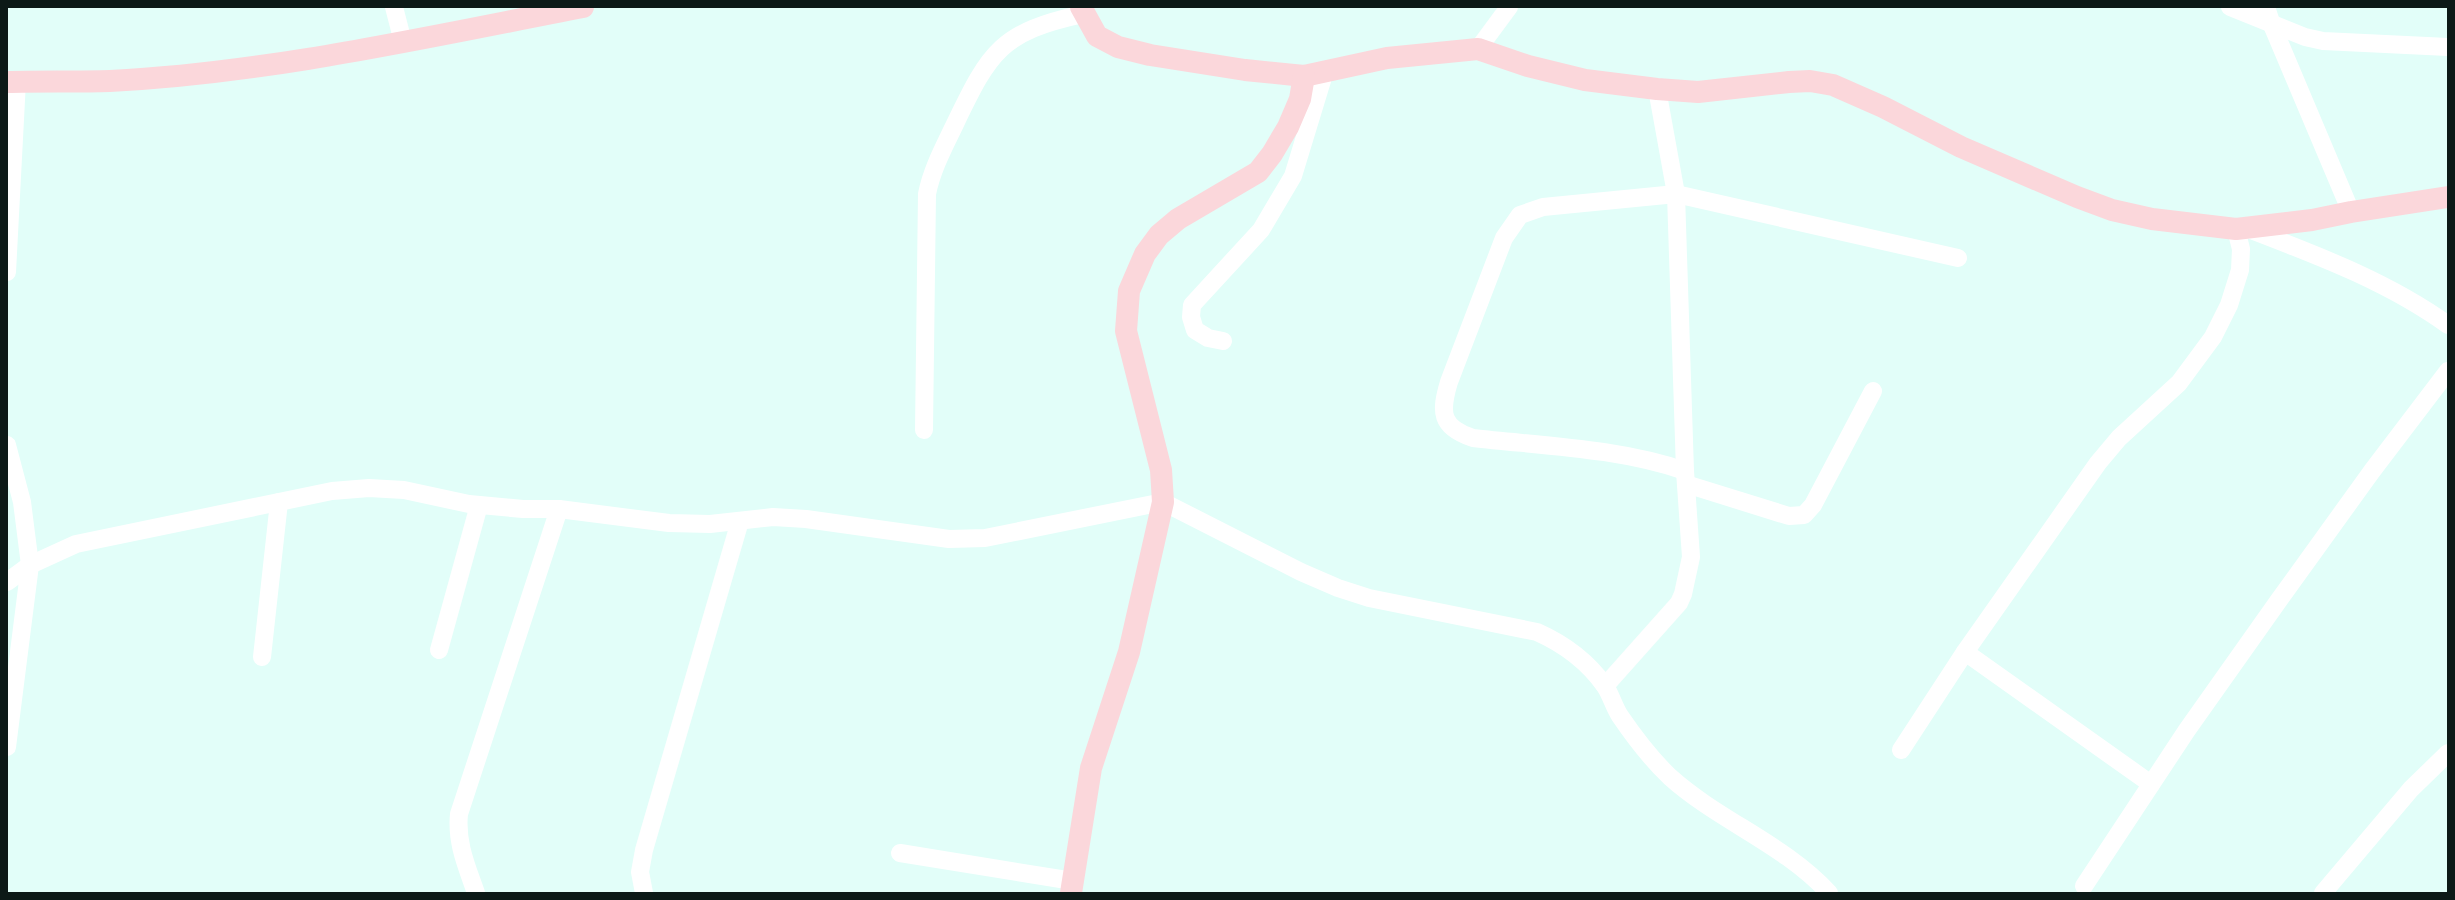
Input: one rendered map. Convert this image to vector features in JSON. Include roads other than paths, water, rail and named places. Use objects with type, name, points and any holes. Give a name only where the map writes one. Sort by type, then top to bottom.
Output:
[{"type":"street","points":[[394,7],[403,42]]},
{"type":"street","points":[[7,272],[12,82],[110,80],[172,75],[318,57],[583,7]]},
{"type":"street","points":[[1478,49],[1509,7]]},
{"type":"street","points":[[2230,7],[2306,38],[2323,41],[2448,47]]},
{"type":"street","points":[[2266,7],[2272,25],[2352,212]]},
{"type":"street","points":[[924,430],[926,237],[930,178],[978,77],[991,57],[1008,41],[1032,27],[1082,10],[1097,36],[1118,47],[1150,55],[1237,69],[1304,76],[1387,58],[1478,49],[1528,66],[1585,80],[1657,89],[1698,92],[1810,81],[1833,85],[1883,107],[1961,147],[2112,210],[2152,219],[2241,229],[2334,262],[2392,290],[2448,325]]},
{"type":"street","points":[[1224,341],[1208,338],[1195,330],[1190,317],[1192,305],[1261,230],[1293,176],[1304,146],[1326,71]]},
{"type":"street","points":[[900,853],[1072,887],[1092,768],[1129,652],[1163,502],[1161,470],[1126,331],[1129,291],[1145,254],[1159,235],[1178,219],[1258,172],[1272,154],[1288,127],[1300,99],[1304,76]]},
{"type":"street","points":[[1605,686],[1678,603],[1683,594],[1691,557],[1686,478],[1676,194],[1657,89]]},
{"type":"street","points":[[1873,391],[1813,505],[1804,515],[1788,516],[1686,478],[1660,462],[1623,455],[1473,438],[1460,433],[1450,425],[1443,414],[1443,401],[1449,382],[1501,246],[1520,215],[1543,207],[1676,194],[1958,258]]},
{"type":"street","points":[[2241,229],[2312,220],[2352,212],[2448,198]]},
{"type":"street","points":[[1902,750],[1966,652],[2098,463],[2119,438],[2178,383],[2213,337],[2229,305],[2240,270],[2241,229]]},
{"type":"street","points":[[2084,886],[2151,784],[2363,484],[2448,371]]},
{"type":"street","points":[[7,445],[22,502],[30,565],[7,747]]},
{"type":"street","points":[[7,582],[30,565],[76,544],[332,491],[369,488],[404,490],[479,505],[523,509],[559,509],[669,523],[710,524],[773,517],[950,539],[984,538],[1163,502],[1302,572],[1338,588],[1369,598],[1537,632],[1558,642],[1581,660],[1605,686],[1620,715],[1645,751],[1670,777],[1704,803],[1761,838],[1812,874],[1829,893]]},
{"type":"street","points":[[262,657],[279,502]]},
{"type":"street","points":[[439,650],[479,505]]},
{"type":"street","points":[[476,893],[460,846],[457,829],[459,814],[559,509]]},
{"type":"street","points":[[644,893],[640,872],[644,850],[740,521]]},
{"type":"street","points":[[1966,652],[2151,784]]},
{"type":"street","points":[[2322,893],[2411,789],[2448,753]]}]
